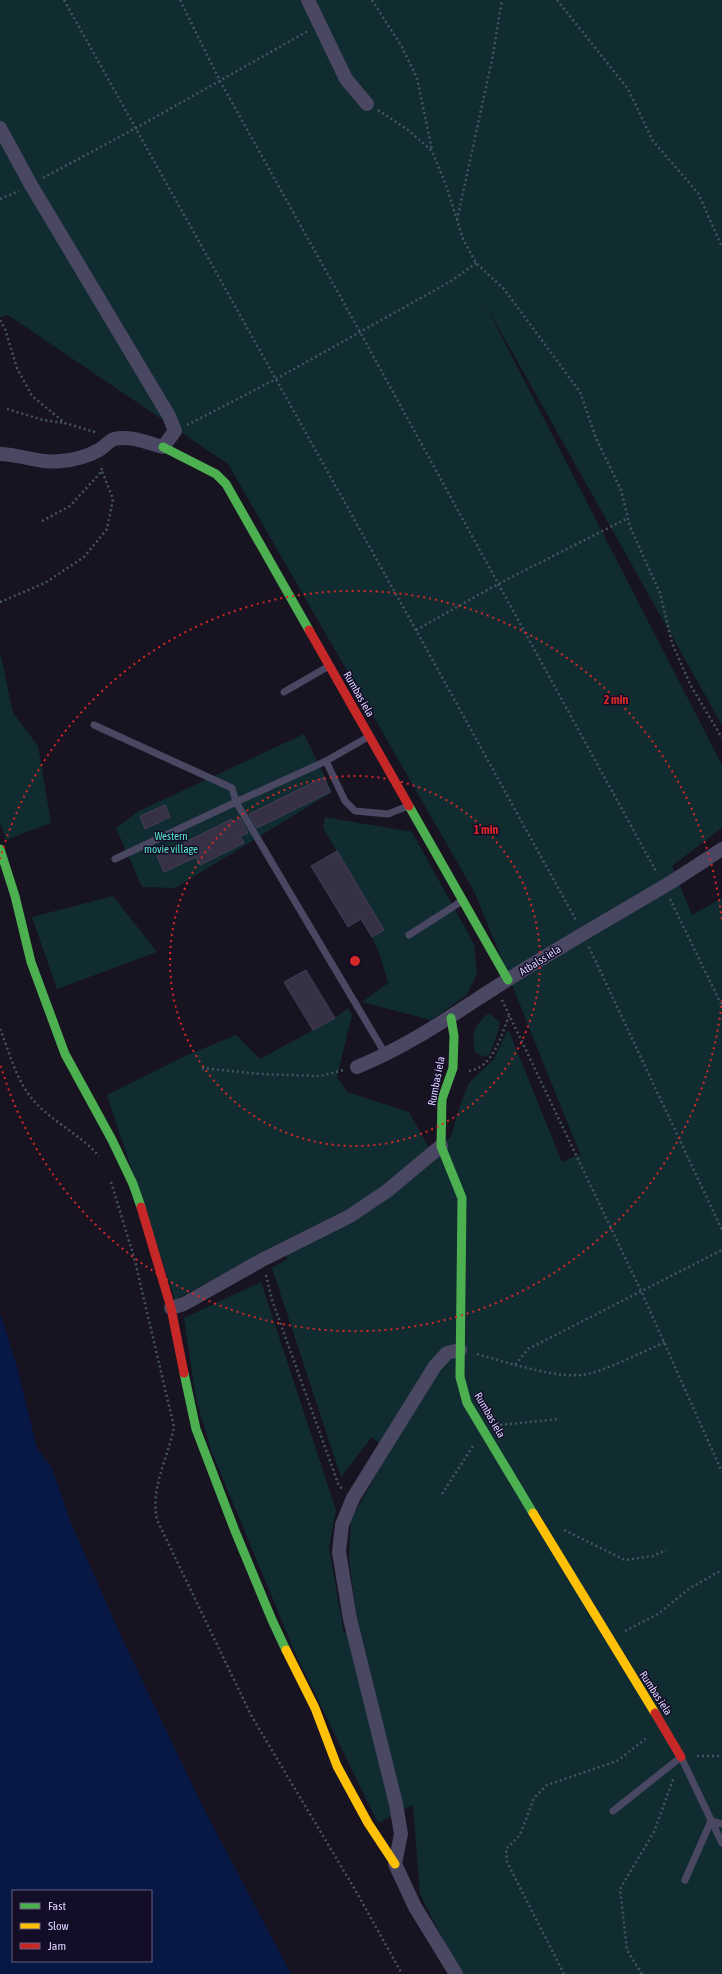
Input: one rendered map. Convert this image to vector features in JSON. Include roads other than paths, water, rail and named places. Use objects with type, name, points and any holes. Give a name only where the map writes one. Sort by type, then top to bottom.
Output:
[{"type":"street","points":[[308,0],[346,78],[367,104]]},
{"type":"street","points":[[0,128],[31,185],[169,416],[175,431],[162,448],[135,439],[114,440],[98,450],[82,457],[59,462],[0,454]]},
{"type":"street","name":"Rumbas iela","points":[[162,448],[216,474],[226,484],[250,523],[329,666],[464,900],[508,980]]},
{"type":"street","points":[[0,849],[15,896],[31,962],[65,1054],[112,1140],[133,1184],[150,1233],[171,1308],[196,1429],[235,1532],[272,1620],[315,1708],[337,1766],[368,1822],[395,1864],[415,1907],[456,1974]]},
{"type":"street","name":"Atbalss iela","points":[[357,1067],[386,1055],[451,1018],[496,987],[583,933],[664,886],[722,849]]},
{"type":"street","name":"Rumbas iela","points":[[451,1018],[454,1036],[453,1068],[442,1099],[441,1146],[462,1198],[460,1350],[457,1368],[461,1386],[467,1403],[681,1757]]},
{"type":"street","points":[[171,1308],[184,1304],[262,1260],[350,1216],[387,1191],[441,1146]]},
{"type":"street","points":[[395,1864],[401,1834],[396,1804],[350,1619],[339,1552],[342,1525],[352,1498],[435,1366],[447,1353],[460,1350]]},
{"type":"lane","points":[[284,692],[329,666]]},
{"type":"lane","points":[[94,725],[232,788],[236,802],[386,1055]]},
{"type":"lane","points":[[115,859],[326,761],[370,736]]},
{"type":"lane","points":[[326,761],[345,801],[354,811],[388,814],[410,806]]},
{"type":"lane","points":[[409,935],[464,900]]},
{"type":"lane","points":[[613,1811],[681,1757],[722,1843]]},
{"type":"lane","points":[[712,1821],[722,1824]]},
{"type":"lane","points":[[685,1880],[712,1821]]},
{"type":"water","points":[[0,1313],[17,1366],[37,1448],[52,1468],[71,1523],[122,1638],[202,1805],[291,1974],[0,1974]]},
{"type":"park label","name":"Western movie village","points":[[171,842]]}]
